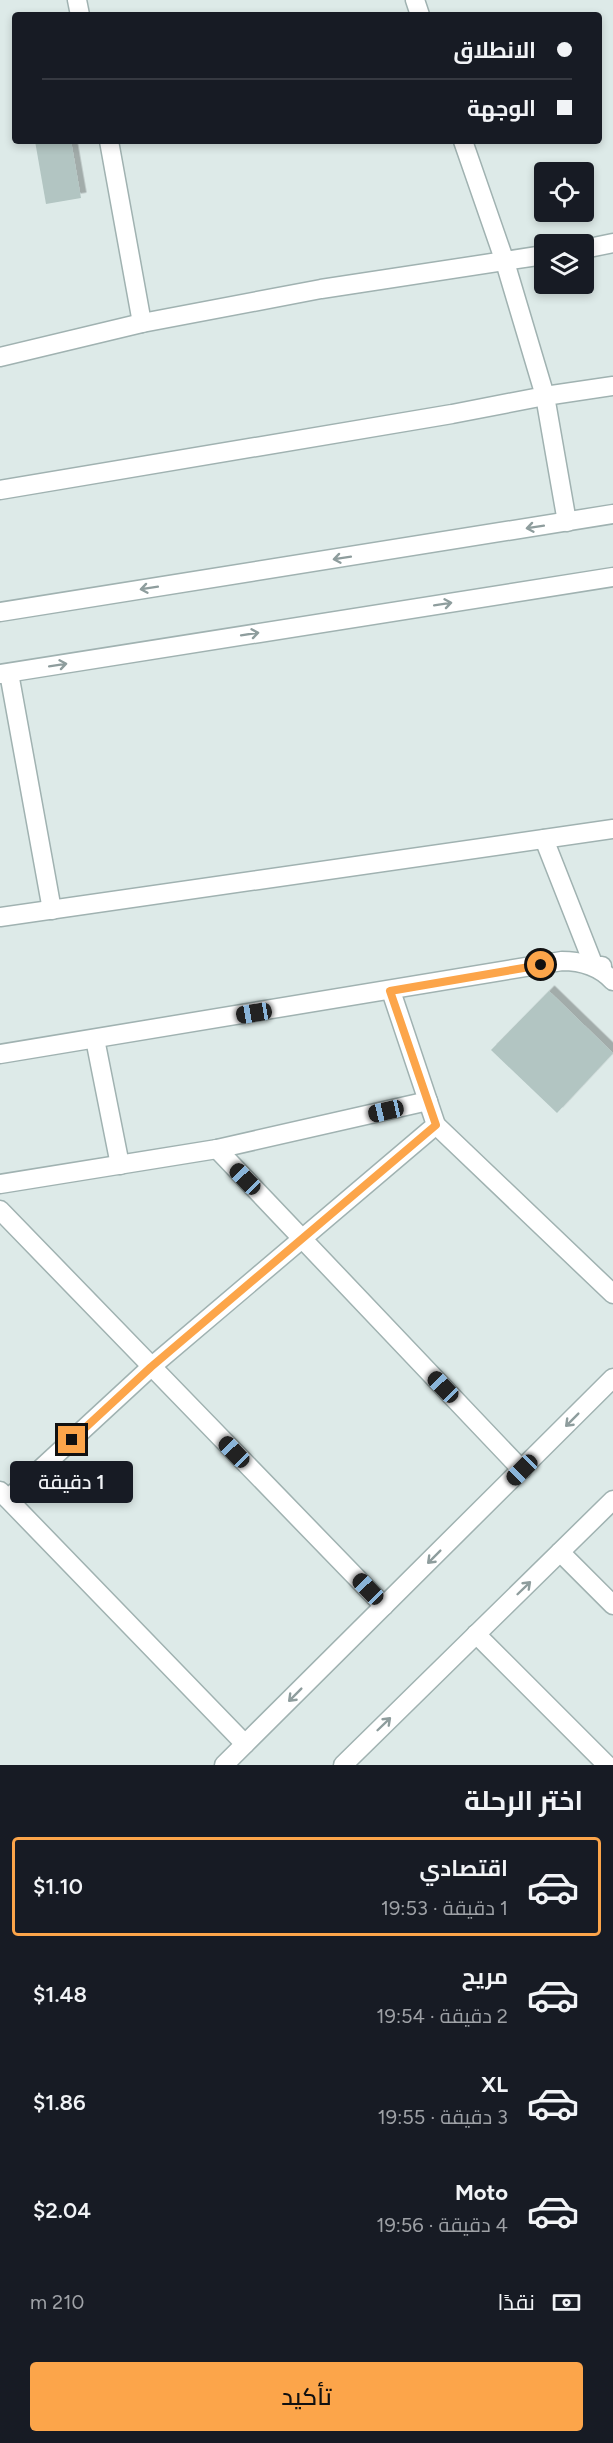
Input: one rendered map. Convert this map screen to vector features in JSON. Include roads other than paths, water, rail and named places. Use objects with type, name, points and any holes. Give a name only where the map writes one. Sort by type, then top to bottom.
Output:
[{"type":"street","points":[[110,144],[142,323]]},
{"type":"street","points":[[464,144],[505,262],[545,396],[567,522]]},
{"type":"street","points":[[594,247],[613,243]]},
{"type":"street","points":[[0,357],[142,323],[321,289],[534,257]]},
{"type":"street","points":[[0,490],[613,386]]},
{"type":"street","points":[[0,612],[613,514]]},
{"type":"street","points":[[52,910],[4,673],[613,577]]},
{"type":"street","points":[[0,917],[613,829]]},
{"type":"street","points":[[544,839],[594,966],[613,981]]},
{"type":"street","points":[[0,1054],[562,961],[576,961],[594,966],[613,965]]},
{"type":"street","points":[[390,991],[436,1125],[613,1294]]},
{"type":"street","points":[[95,1039],[120,1165]]},
{"type":"street","points":[[0,1184],[217,1149],[428,1101]]},
{"type":"street","points":[[245,1744],[4,1495],[436,1125]]},
{"type":"street","points":[[217,1149],[522,1470]]},
{"type":"street","points":[[0,1210],[384,1606]]},
{"type":"street","points":[[224,1765],[613,1378]]},
{"type":"street","points":[[343,1765],[613,1500]]},
{"type":"street","points":[[560,1552],[613,1605]]},
{"type":"street","points":[[476,1634],[607,1765]]}]
